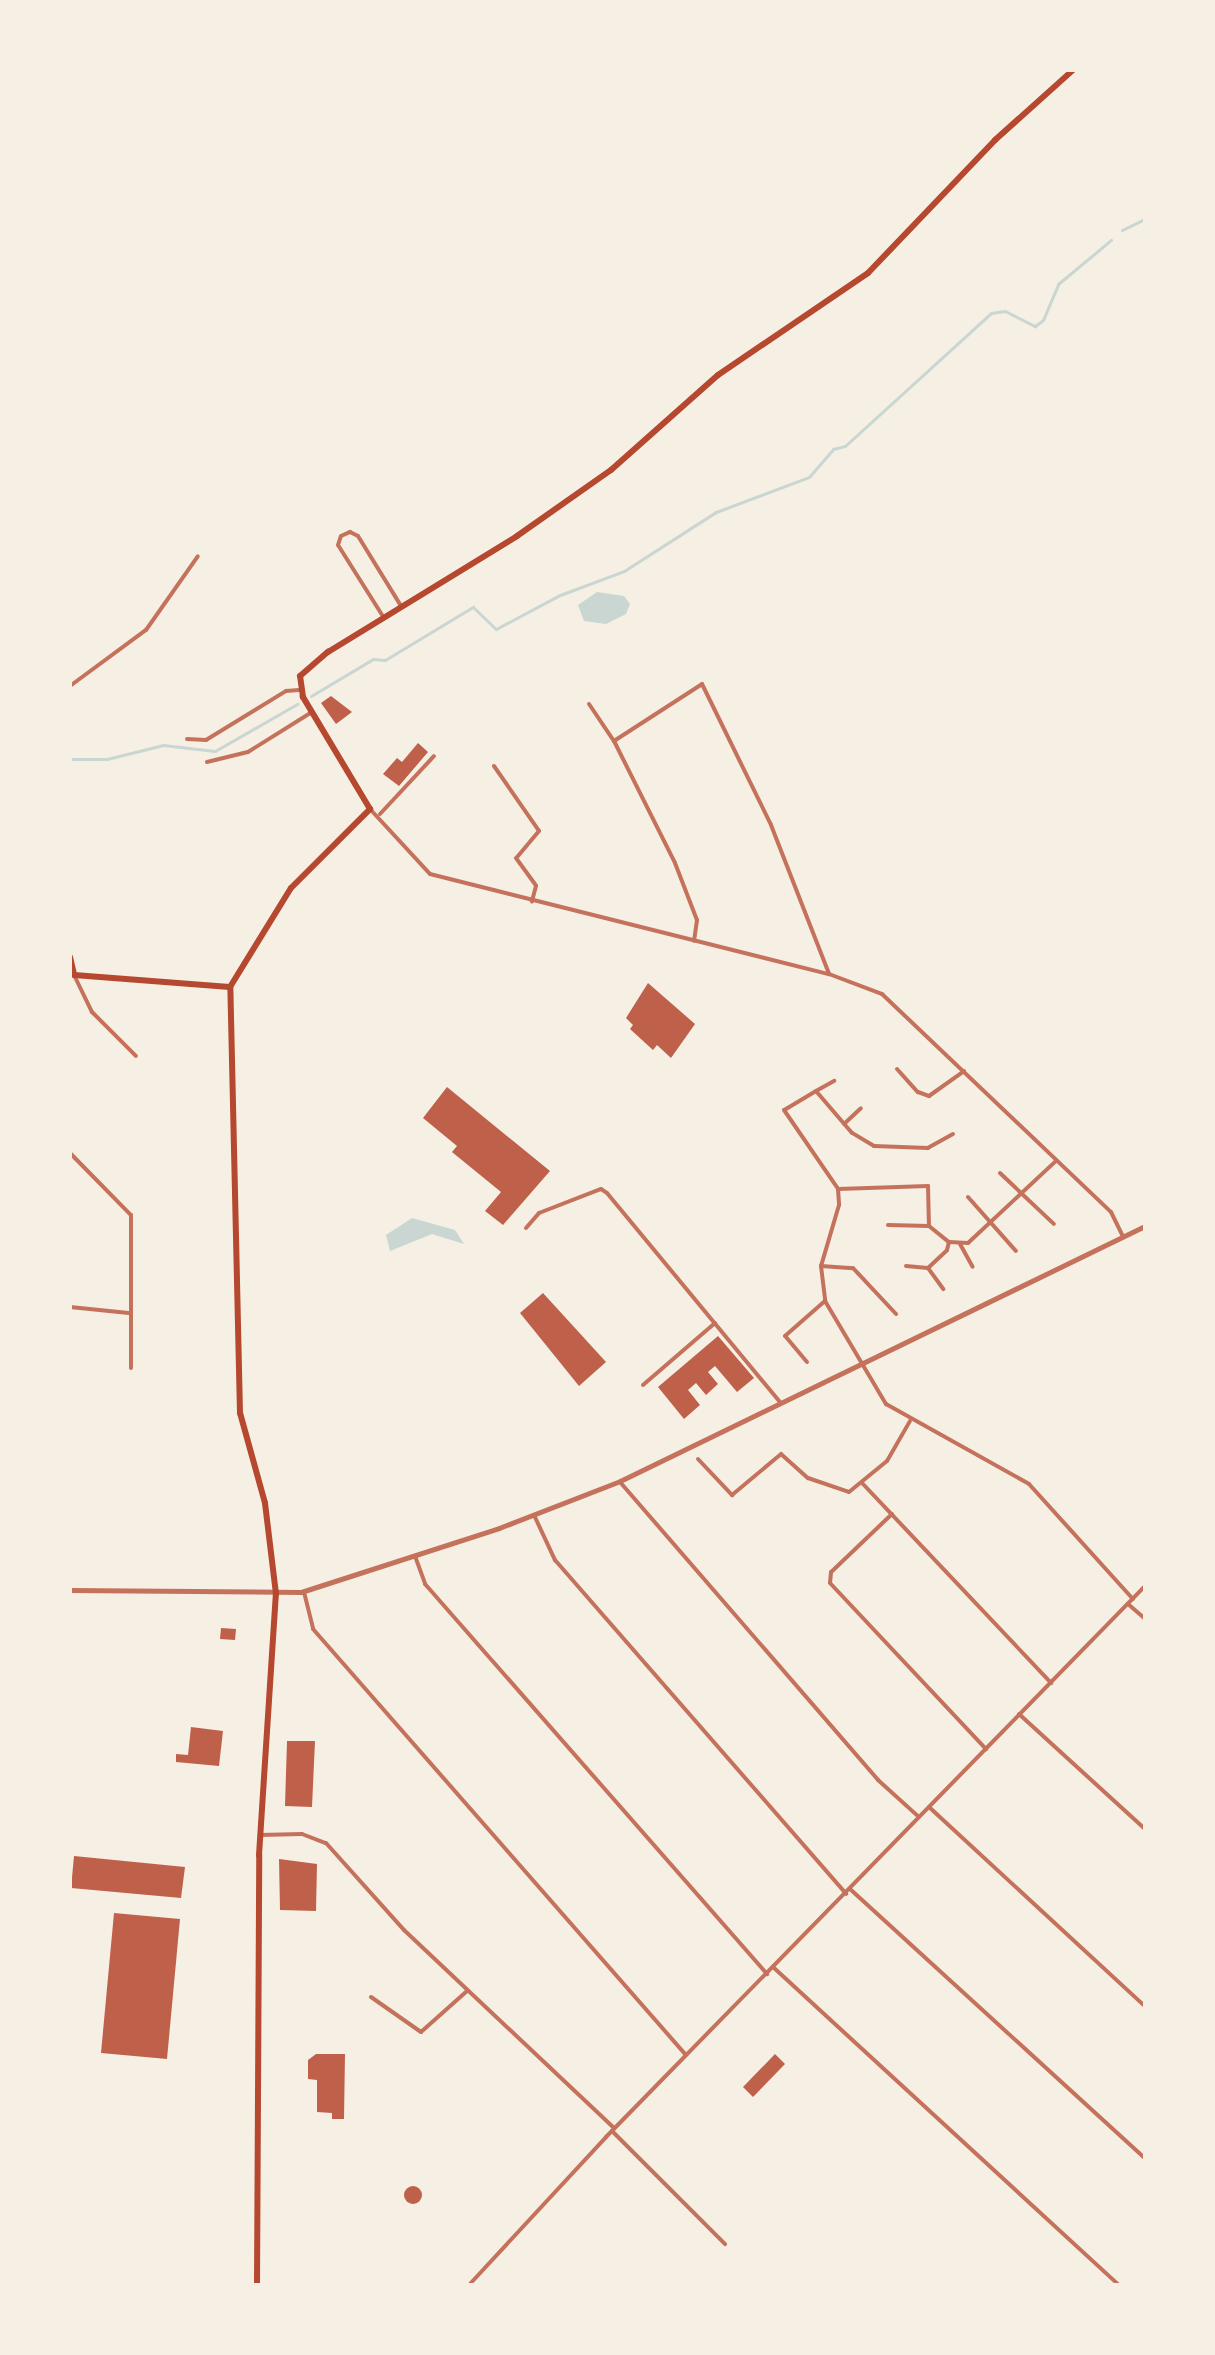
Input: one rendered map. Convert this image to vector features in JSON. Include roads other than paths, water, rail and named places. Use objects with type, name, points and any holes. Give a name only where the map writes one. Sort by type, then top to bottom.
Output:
[{"type":"main road","points":[[257,2285],[260,1835],[276,1594],[265,1503],[240,1413],[230,987],[291,888],[370,809],[303,696],[306,669],[611,470],[718,375],[887,258],[995,140],[1073,70]]},
{"type":"main road","points":[[70,957],[72,976],[230,987]]},
{"type":"street","points":[[384,618],[338,545],[346,533],[358,536],[402,608]]},
{"type":"street","points":[[70,686],[146,630],[198,556]]},
{"type":"street","points":[[614,741],[702,684],[771,825],[829,974]]},
{"type":"street","points":[[187,739],[206,740],[286,691],[303,696]]},
{"type":"street","points":[[589,704],[614,741],[686,889],[697,920],[694,941]]},
{"type":"street","points":[[207,762],[248,752],[312,712]]},
{"type":"street","points":[[380,814],[434,756]]},
{"type":"street","points":[[494,766],[539,831],[516,853],[536,886],[532,901]]},
{"type":"street","points":[[370,809],[380,814],[430,874],[829,974],[895,1003],[1111,1212],[1123,1237]]},
{"type":"street","points":[[72,976],[92,1012],[136,1056]]},
{"type":"street","points":[[897,1069],[929,1096],[964,1071]]},
{"type":"street","points":[[834,1081],[784,1110],[838,1189],[839,1205],[821,1266],[825,1301],[858,1364],[878,1396],[910,1421],[1029,1484],[1133,1599]]},
{"type":"street","points":[[816,1091],[844,1124],[867,1144],[892,1149],[939,1145],[953,1134]]},
{"type":"street","points":[[844,1124],[861,1108]]},
{"type":"street","points":[[70,1153],[131,1215],[131,1368]]},
{"type":"street","points":[[888,1225],[929,1226],[949,1242],[971,1242],[1056,1161]]},
{"type":"street","points":[[1000,1173],[1025,1192],[1054,1224]]},
{"type":"street","points":[[838,1189],[928,1186],[929,1226]]},
{"type":"street","points":[[526,1228],[539,1213],[601,1189],[780,1402]]},
{"type":"street","points":[[968,1197],[1016,1251]]},
{"type":"street","points":[[70,1590],[304,1592],[415,1556],[620,1481],[1145,1226]]},
{"type":"street","points":[[906,1266],[928,1268],[947,1250],[949,1242]]},
{"type":"street","points":[[960,1244],[973,1267]]},
{"type":"street","points":[[821,1266],[853,1268],[896,1314]]},
{"type":"street","points":[[928,1268],[943,1289]]},
{"type":"street","points":[[807,1362],[785,1336],[825,1301]]},
{"type":"street","points":[[70,1307],[129,1313]]},
{"type":"street","points":[[643,1385],[715,1323]]},
{"type":"street","points":[[698,1459],[732,1495],[781,1454],[804,1476],[849,1492],[891,1456],[910,1421]]},
{"type":"street","points":[[620,1481],[878,1780],[919,1817]]},
{"type":"street","points":[[862,1483],[1051,1683]]},
{"type":"street","points":[[892,1514],[831,1572],[830,1583],[986,1749]]},
{"type":"street","points":[[534,1515],[555,1560],[846,1894]]},
{"type":"street","points":[[415,1556],[425,1584],[767,1974]]},
{"type":"street","points":[[469,2285],[613,2130],[1145,1586]]},
{"type":"street","points":[[304,1592],[313,1629],[686,2055]]},
{"type":"street","points":[[1128,1604],[1145,1619]]},
{"type":"street","points":[[1019,1714],[1145,1829]]},
{"type":"street","points":[[929,1807],[1145,2006]]},
{"type":"street","points":[[260,1835],[302,1834],[326,1843],[467,1991],[613,2130],[725,2244]]},
{"type":"street","points":[[850,1889],[1145,2158]]},
{"type":"street","points":[[773,1967],[1119,2285]]},
{"type":"street","points":[[371,1997],[421,2032],[467,1991]]},
{"type":"waterway","points":[[1122,230],[1145,219]]},
{"type":"waterway","points":[[311,696],[373,659],[385,660],[473,607],[496,629],[560,595],[624,571],[716,512],[809,477],[833,449],[845,446],[991,313],[1005,311],[1035,326],[1043,320],[1058,284],[1111,240]]},
{"type":"waterway","points":[[70,759],[107,759],[163,745],[215,751],[297,704]]}]
